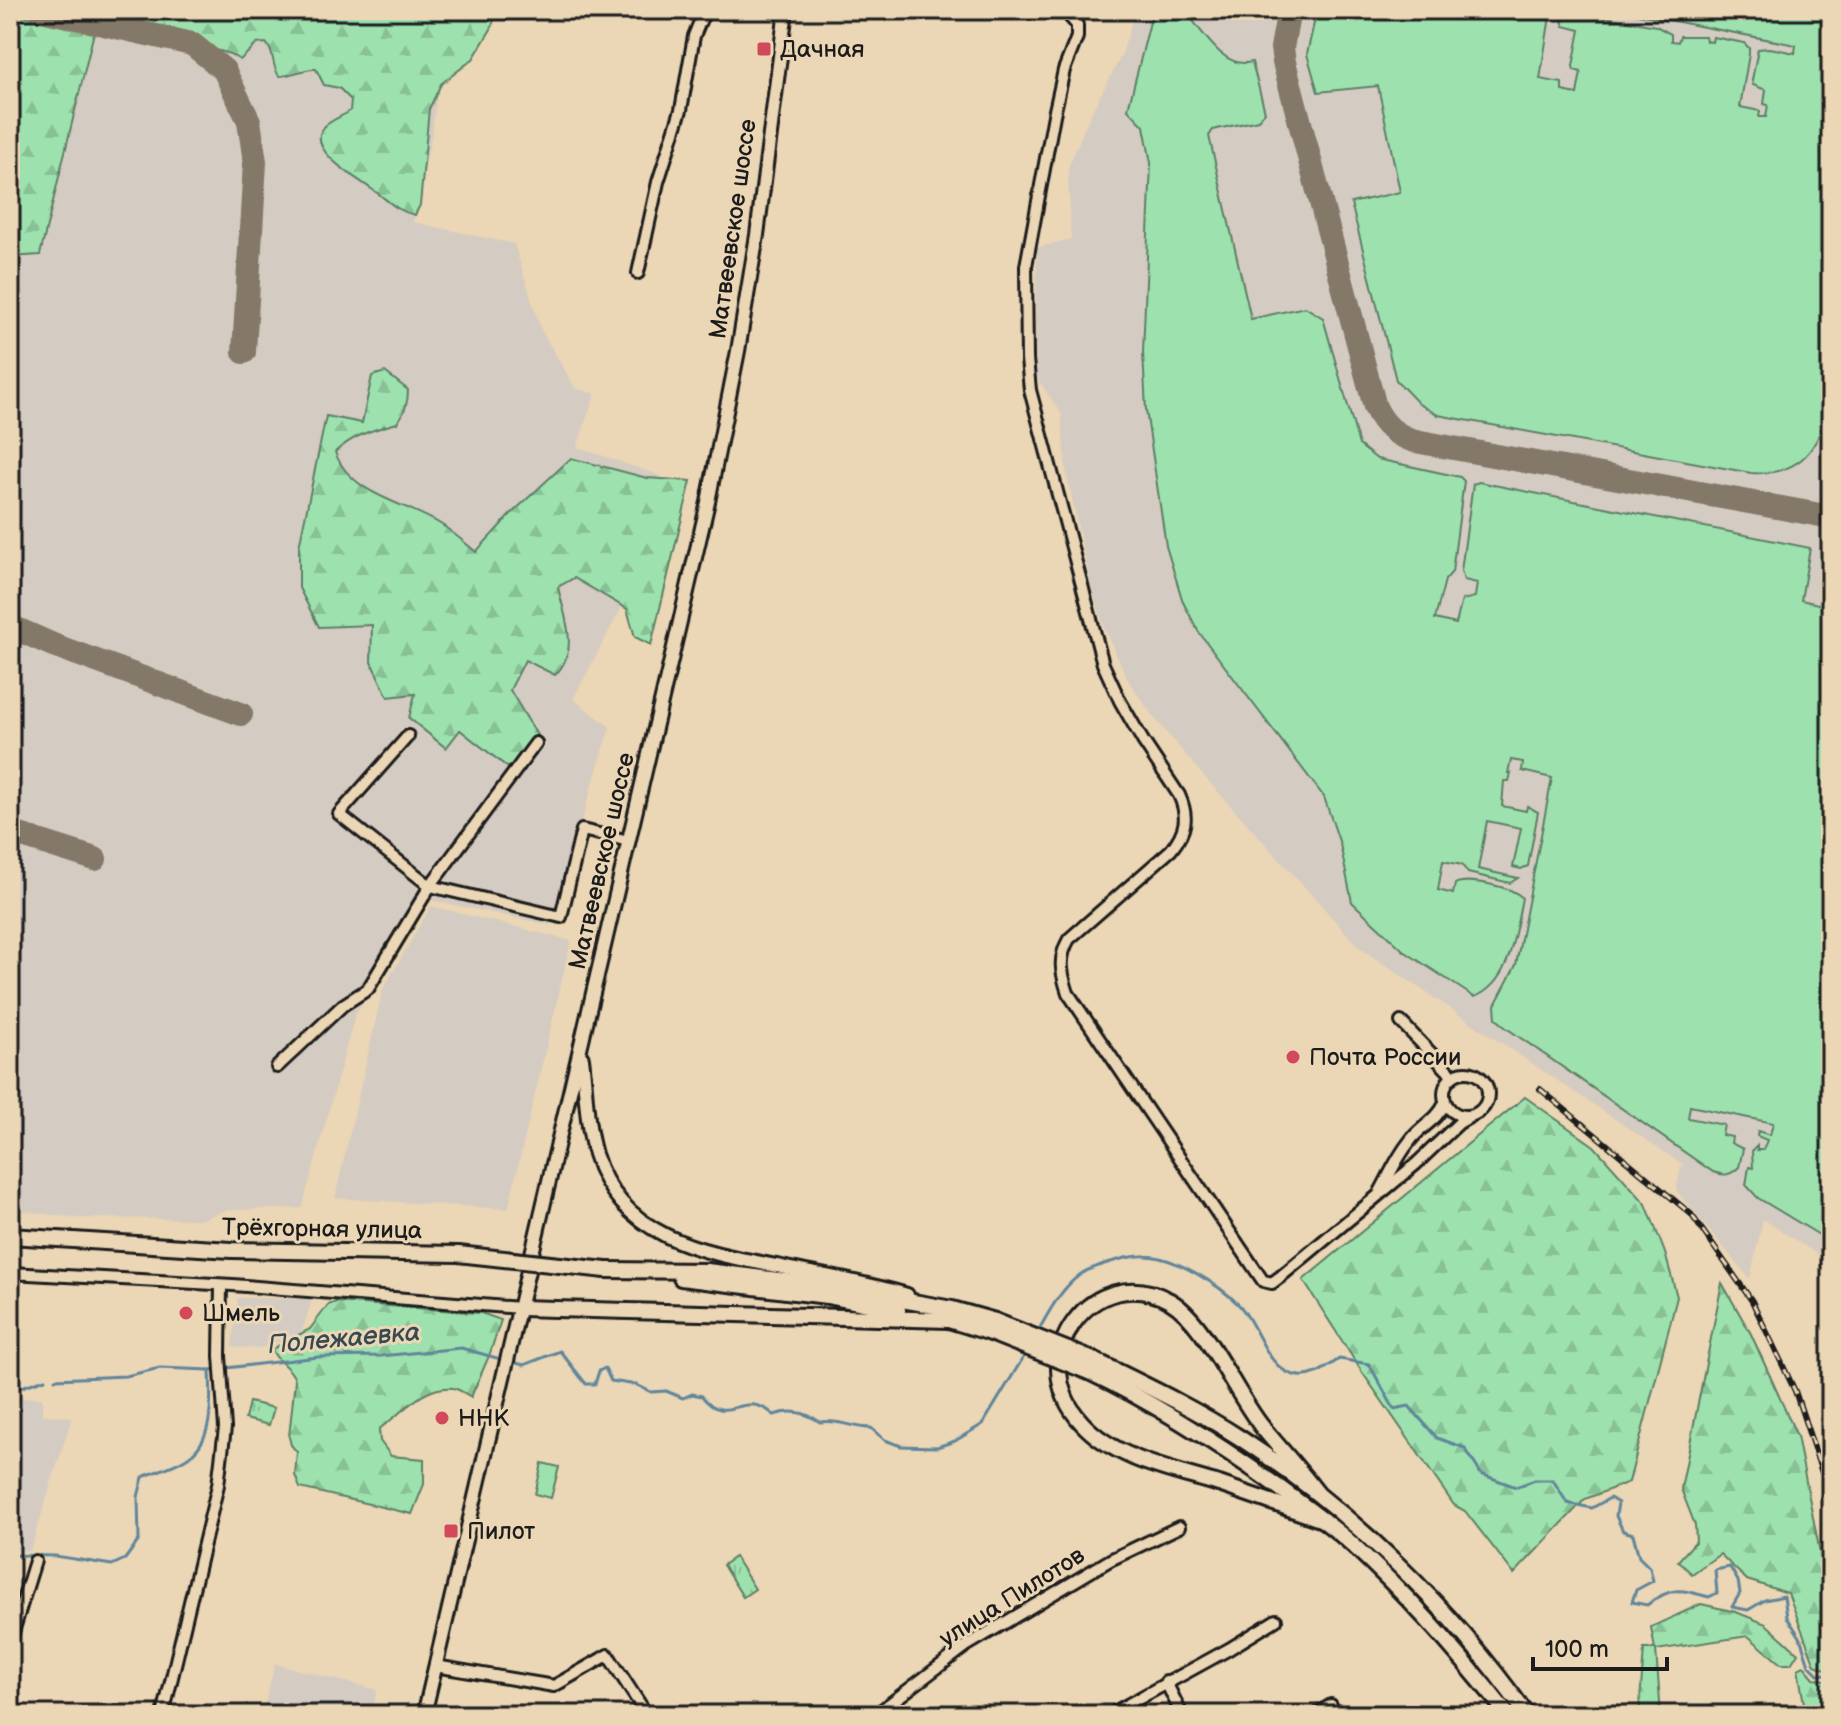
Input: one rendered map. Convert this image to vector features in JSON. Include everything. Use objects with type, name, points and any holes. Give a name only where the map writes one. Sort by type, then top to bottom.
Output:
[{"type":"highway","name":"Трёхгорная улица","points":[[10,1236],[231,1250],[458,1254],[606,1270],[707,1271],[825,1286],[950,1314]]},
{"type":"highway","points":[[1317,1493],[1294,1461],[1252,1414],[1197,1327],[1184,1311],[1171,1302],[1153,1294],[1132,1291],[1110,1296],[1092,1304],[1069,1328],[1058,1358],[1060,1388],[1082,1423],[1101,1440],[1155,1464],[1323,1520]]},
{"type":"highway","points":[[520,1308],[950,1314],[992,1326],[1093,1366],[1188,1407],[1241,1439],[1317,1493],[1375,1543],[1439,1606],[1534,1715]]},
{"type":"highway","points":[[1093,1366],[1239,1458],[1351,1543],[1457,1652],[1508,1715]]},
{"type":"highway","points":[[1504,1682],[1527,1715]]},
{"type":"main road","name":"Матвеевское шоссе","points":[[424,1715],[708,502],[757,235],[786,10]]},
{"type":"main road","points":[[581,1047],[595,1154],[616,1194],[649,1227],[690,1247],[873,1285],[950,1314]]},
{"type":"street","points":[[638,273],[658,182],[681,110],[694,36],[707,10]]},
{"type":"street","points":[[1064,10],[1077,25],[1077,37],[1064,70],[1026,266],[1030,390],[1103,664],[1143,741],[1179,795],[1186,811],[1186,824],[1171,850],[1069,939],[1062,951],[1063,977],[1068,993],[1263,1281],[1272,1283],[1280,1277],[1377,1197],[1459,1123],[1484,1108],[1488,1088],[1480,1076],[1466,1072],[1453,1076],[1444,1088],[1445,1103],[1439,1117],[1412,1137],[1394,1162],[1377,1197]]},
{"type":"street","points":[[408,736],[339,814],[430,886],[561,917],[582,830],[629,841]]},
{"type":"street","points":[[277,1067],[343,1005],[368,989],[430,886],[536,743]]},
{"type":"street","points":[[1401,1022],[1453,1076]]},
{"type":"street","points":[[1445,1103],[1456,1114],[1471,1116]]},
{"type":"street","points":[[10,1273],[221,1285],[520,1308]]},
{"type":"street","points":[[163,1715],[218,1485],[225,1428],[220,1356],[221,1285]]},
{"type":"street","name":"улица Пилотов","points":[[875,1715],[966,1646],[1110,1560],[1179,1527]]},
{"type":"street","points":[[10,1642],[35,1561]]},
{"type":"street","points":[[1109,1715],[1276,1620]]},
{"type":"street","points":[[435,1666],[554,1686],[608,1655],[647,1715]]},
{"type":"street","points":[[1166,1682],[1182,1715]]},
{"type":"street","points":[[1315,1715],[1331,1705]]},
{"type":"shaded area","points":[[10,10],[446,10],[432,133],[413,222],[514,244],[541,330],[575,388],[595,394],[577,447],[661,476],[640,573],[573,699],[610,727],[550,925],[431,900],[355,1015],[302,1208],[226,1210],[203,1219],[75,1218],[10,1209]]},
{"type":"shaded area","points":[[1135,10],[1831,10],[1831,1263],[1763,1219],[1750,1279],[1676,1190],[1682,1164],[1360,948],[1201,773],[1152,715],[1128,680],[1104,627],[1090,582],[1067,475],[1061,413],[1035,375],[1037,248],[1071,239],[1068,168],[1091,113],[1122,55]]},
{"type":"shaded area","points":[[431,906],[571,941],[508,1209],[335,1198],[383,989]]},
{"type":"shaded area","points":[[238,1298],[312,1299],[301,1334],[260,1348],[232,1347]]},
{"type":"shaded area","points":[[10,1398],[42,1398],[42,1415],[72,1417],[30,1551],[10,1550]]},
{"type":"shaded area","points":[[275,1664],[377,1690],[371,1715],[262,1715]]},
{"type":"green space","points":[[78,10],[497,10],[491,29],[473,59],[441,84],[429,109],[420,205],[415,215],[392,205],[327,154],[320,136],[324,127],[350,111],[351,100],[339,88],[324,85],[316,69],[279,76],[266,43],[257,44],[240,60],[230,54]]},
{"type":"green space","points":[[1153,10],[1184,10],[1222,54],[1241,63],[1252,62],[1265,112],[1258,120],[1213,130],[1209,136],[1251,319],[1305,307],[1323,318],[1359,445],[1377,459],[1460,477],[1464,481],[1452,572],[1445,580],[1435,619],[1456,624],[1462,600],[1475,597],[1477,583],[1464,580],[1461,571],[1473,484],[1479,482],[1810,548],[1801,600],[1831,607],[1831,1242],[1758,1198],[1746,1185],[1749,1167],[1753,1168],[1752,1151],[1757,1146],[1757,1150],[1763,1150],[1767,1140],[1757,1136],[1758,1131],[1770,1135],[1773,1123],[1690,1106],[1688,1118],[1724,1125],[1722,1135],[1732,1137],[1731,1143],[1743,1149],[1736,1170],[1727,1174],[1713,1172],[1496,1018],[1495,1005],[1516,965],[1552,778],[1522,771],[1523,762],[1511,760],[1509,781],[1504,781],[1502,806],[1526,811],[1527,806],[1538,812],[1528,866],[1521,869],[1513,867],[1521,828],[1487,821],[1478,869],[1518,878],[1510,883],[1468,873],[1462,865],[1443,861],[1438,890],[1453,894],[1455,884],[1479,882],[1510,890],[1522,898],[1504,969],[1496,981],[1474,997],[1404,951],[1352,902],[1340,844],[1324,797],[1198,631],[1183,602],[1166,546],[1146,410],[1143,352],[1151,163],[1144,126],[1128,109]]},
{"type":"green space","points":[[1317,10],[1551,10],[1540,79],[1562,83],[1562,91],[1577,94],[1581,72],[1574,70],[1573,66],[1580,30],[1564,26],[1561,17],[1566,10],[1656,26],[1671,34],[1671,41],[1678,42],[1680,36],[1705,36],[1706,41],[1712,42],[1713,37],[1744,43],[1749,48],[1749,54],[1740,107],[1760,111],[1759,117],[1766,117],[1766,90],[1753,85],[1752,80],[1758,49],[1795,53],[1796,45],[1618,10],[1831,10],[1831,394],[1822,427],[1808,453],[1785,469],[1751,473],[1438,415],[1419,404],[1396,380],[1351,203],[1400,192],[1378,86],[1318,92],[1307,54]]},
{"type":"green space","points":[[10,13],[94,32],[40,255],[10,257]]},
{"type":"green space","points":[[385,372],[408,390],[406,407],[400,419],[397,423],[357,437],[335,452],[353,479],[442,525],[476,552],[571,458],[647,478],[691,481],[651,645],[635,637],[627,609],[574,578],[558,587],[567,622],[567,655],[555,675],[525,660],[510,690],[538,737],[511,770],[460,730],[446,748],[409,718],[415,694],[388,697],[371,662],[372,625],[319,627],[299,588],[299,547],[326,416],[362,423],[372,376]]},
{"type":"green space","points":[[1525,1097],[1594,1146],[1646,1204],[1665,1253],[1677,1297],[1629,1482],[1585,1499],[1514,1574],[1465,1511],[1454,1505],[1303,1280]]},
{"type":"green space","points":[[1722,1283],[1751,1334],[1797,1436],[1831,1609],[1831,1667],[1825,1669],[1815,1665],[1788,1593],[1747,1580],[1720,1554],[1692,1574],[1678,1561],[1696,1541],[1695,1525],[1681,1489]]},
{"type":"green space","points":[[336,1302],[481,1313],[501,1320],[471,1397],[453,1388],[433,1391],[414,1401],[379,1429],[380,1441],[391,1456],[424,1459],[424,1484],[412,1514],[300,1488],[295,1475],[297,1452],[289,1437],[295,1380],[272,1349],[310,1329],[328,1305]]},
{"type":"green space","points":[[249,1402],[274,1408],[269,1425],[245,1419]]},
{"type":"green space","points":[[542,1463],[559,1467],[551,1498],[535,1494]]},
{"type":"green space","points":[[735,1557],[755,1589],[743,1597],[723,1565]]},
{"type":"green space","points":[[1701,1604],[1736,1612],[1766,1624],[1798,1653],[1791,1664],[1781,1664],[1748,1636],[1656,1650],[1661,1715],[1639,1715],[1644,1649],[1655,1649],[1651,1627]]},
{"type":"green space","points":[[1804,1666],[1814,1678],[1831,1681],[1831,1715],[1806,1715],[1798,1669]]},
{"type":"waterway","name":"Полежаевка","points":[[1037,1333],[1061,1293],[1087,1271],[1120,1259],[1141,1256],[1183,1266],[1208,1280],[1238,1304],[1269,1354],[1284,1370],[1306,1376],[1339,1359],[1369,1364],[1394,1409],[1409,1406],[1437,1438],[1465,1448],[1481,1474],[1516,1487],[1535,1480],[1553,1480],[1567,1503],[1592,1508],[1610,1498],[1618,1503],[1616,1516],[1623,1531],[1633,1534],[1639,1557],[1650,1568],[1653,1581],[1636,1590],[1632,1602],[1647,1605],[1676,1591],[1709,1597],[1717,1593],[1715,1570],[1730,1567],[1738,1581],[1740,1593],[1732,1607],[1748,1610],[1765,1600],[1784,1596],[1787,1617],[1800,1637],[1809,1665],[1819,1675],[1831,1673]]},
{"type":"waterway","name":"Полежаевка","points":[[55,1379],[126,1376],[160,1368],[210,1370],[318,1357],[381,1356],[461,1348],[504,1360]]},
{"type":"waterway","name":"Полежаевка","points":[[512,1362],[524,1365],[560,1351],[586,1384],[595,1384],[599,1371],[605,1368],[611,1381],[637,1385],[651,1392],[666,1391],[683,1398],[692,1394],[702,1396],[720,1409],[754,1405],[774,1415],[798,1412],[820,1422],[871,1428],[885,1440],[901,1446],[937,1447],[955,1441],[983,1424],[1026,1353]]},
{"type":"waterway","name":"Полежаевка","points":[[10,1555],[55,1556],[112,1565],[125,1559],[139,1540],[138,1497],[143,1477],[185,1459],[202,1442],[209,1419],[210,1370]]},
{"type":"waterway","name":"Полежаевка","points":[[10,1391],[45,1379]]},
{"type":"taxiway","points":[[41,10],[192,44],[224,70],[249,121],[255,162],[244,352]]},
{"type":"taxiway","points":[[1289,10],[1282,48],[1284,62],[1375,407],[1391,429],[1415,441],[1831,517]]},
{"type":"taxiway","points":[[10,626],[53,645],[241,714]]},
{"type":"taxiway","points":[[10,832],[95,859]]},
{"type":"railway","points":[[1540,1089],[1691,1214],[1752,1301],[1795,1391],[1831,1500]]},
{"type":"place","name":"Дачная","points":[[764,49]]},
{"type":"place","name":"Почта России","points":[[1293,1057]]},
{"type":"place","name":"Шмель","points":[[186,1313]]},
{"type":"place","name":"ННК","points":[[442,1418]]},
{"type":"place","name":"Пилот","points":[[451,1531]]}]
